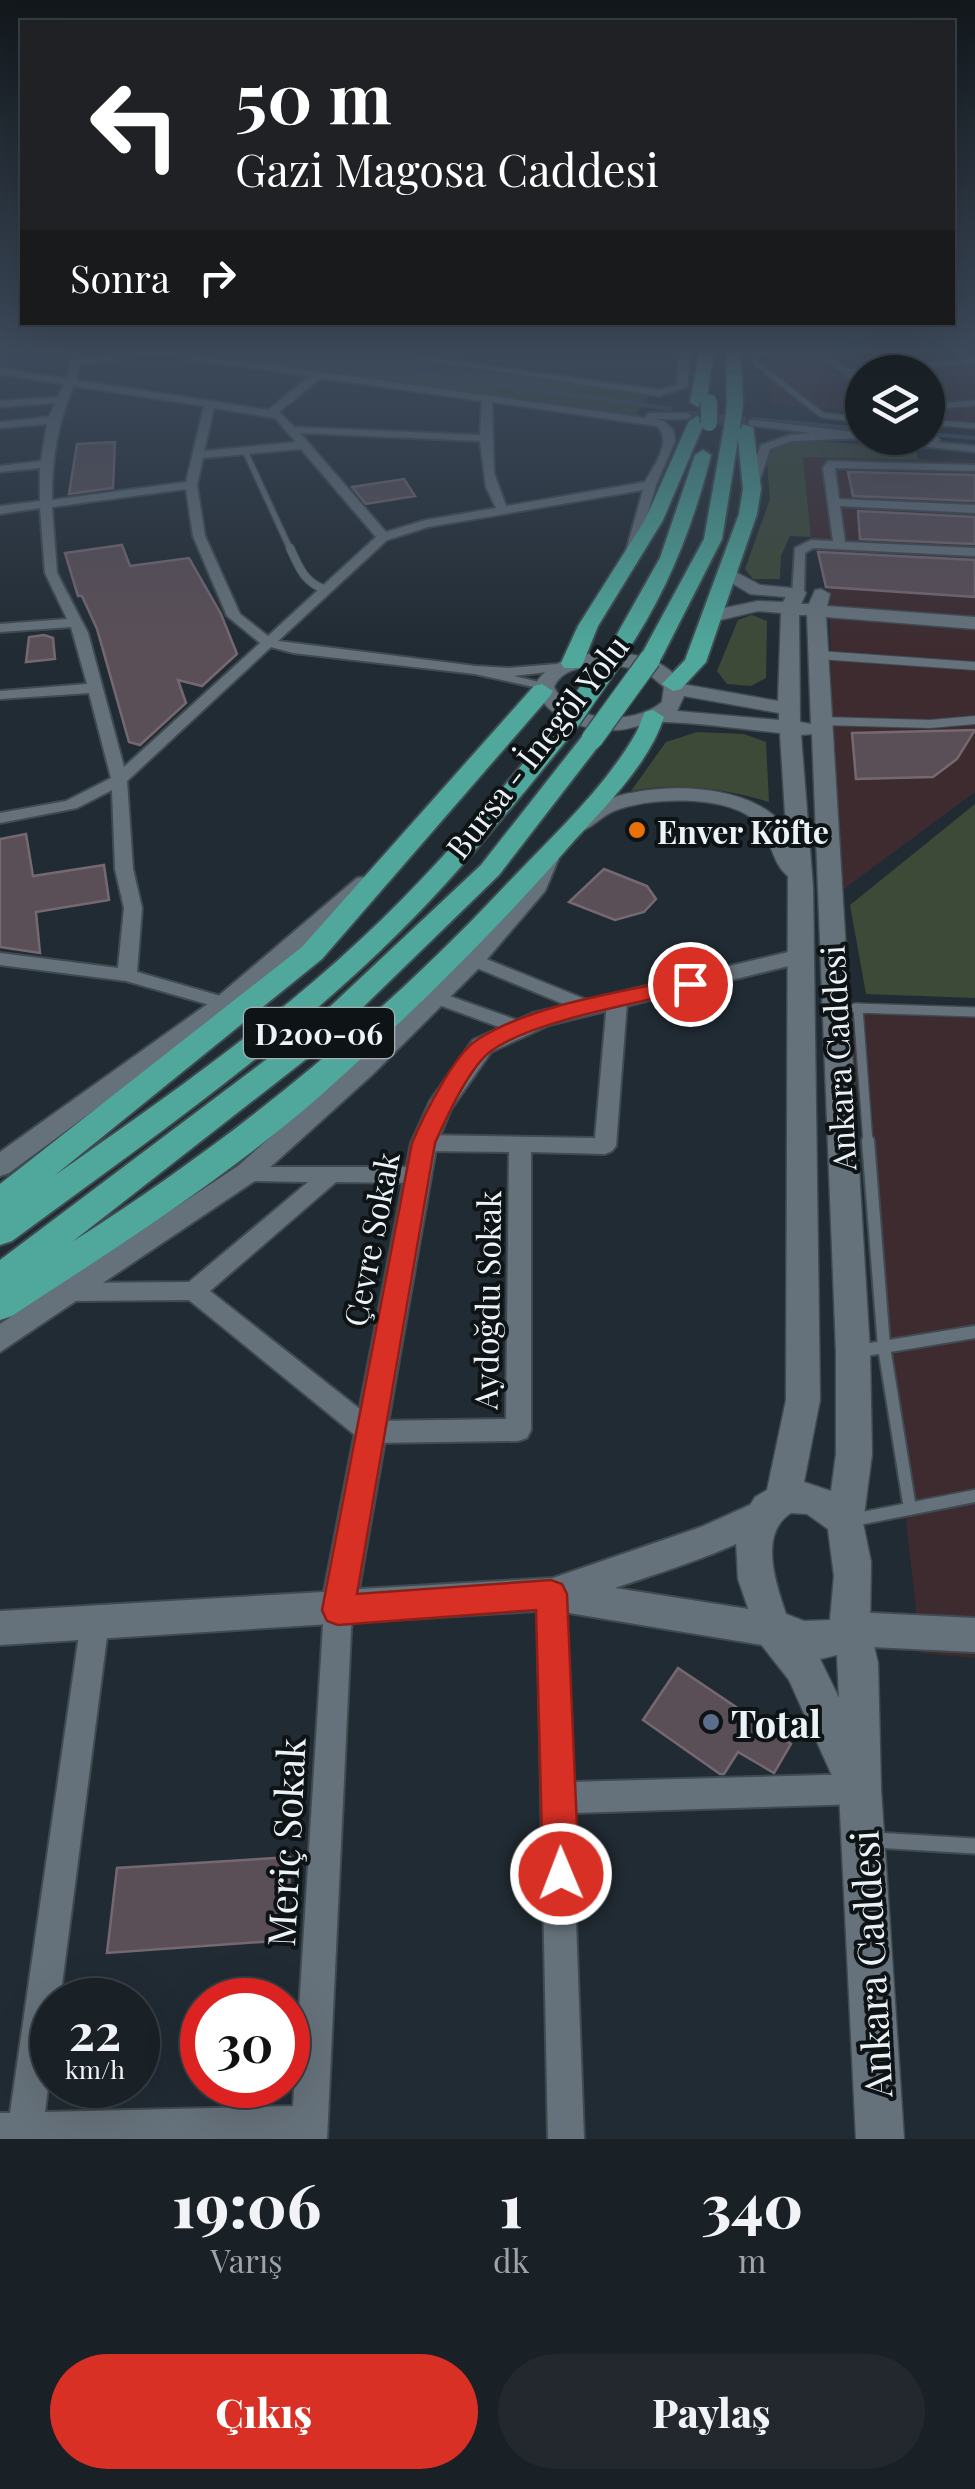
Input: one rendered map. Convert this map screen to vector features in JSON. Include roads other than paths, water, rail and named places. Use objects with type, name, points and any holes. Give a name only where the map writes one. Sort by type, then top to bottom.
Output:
[{"type":"highway","points":[[568,665],[584,627],[629,564],[687,451]]},
{"type":"highway","name":"Bursa - İnegöl Yolu","points":[[0,1232],[200,1086],[369,947],[476,836],[562,731],[648,600],[679,536],[694,451]]},
{"type":"highway","name":"Bursa - İnegöl Yolu","points":[[0,1279],[313,1038],[490,870],[650,659],[713,539],[736,451]]},
{"type":"highway","points":[[674,686],[695,662],[748,514],[752,485],[747,451]]},
{"type":"highway","points":[[0,1202],[312,953],[542,689]]},
{"type":"highway","points":[[0,1306],[161,1201],[307,1090],[467,942],[608,788],[656,716]]},
{"type":"main road","points":[[728,573],[756,590],[806,602],[975,623]]},
{"type":"main road","points":[[712,616],[744,608],[806,602],[975,605]]},
{"type":"main road","name":"Ankara Caddesi","points":[[806,602],[819,654],[846,1008],[854,1454],[845,1522]]},
{"type":"main road","name":"Ankara Caddesi","points":[[772,1507],[803,1400],[801,887],[789,718],[806,602]]},
{"type":"main road","points":[[789,718],[674,686],[649,666],[630,660],[609,658],[568,665],[553,670],[542,689],[546,702],[576,719],[619,724],[656,716],[822,721]]},
{"type":"main road","points":[[656,716],[670,706],[674,686]]},
{"type":"main road","points":[[573,828],[605,806],[643,797],[739,804],[762,814],[801,887]]},
{"type":"main road","points":[[774,1630],[804,1642],[832,1640],[851,1629],[853,1598],[845,1522],[828,1505],[807,1498],[772,1507],[754,1543],[755,1576],[760,1602],[774,1630],[803,1666],[860,1790]]},
{"type":"main road","name":"Ankara Caddesi","points":[[851,1629],[858,1664],[860,1790],[880,2139]]},
{"type":"street","points":[[48,451],[44,505],[51,573],[75,623],[119,780],[124,869],[132,908],[126,974]]},
{"type":"street","points":[[201,451],[191,485],[199,536],[234,616],[267,642],[293,649],[475,670],[508,672],[568,665]]},
{"type":"street","points":[[200,455],[244,451]]},
{"type":"street","points":[[308,451],[383,537]]},
{"type":"street","points":[[486,451],[495,502],[502,510]]},
{"type":"street","points":[[629,564],[650,485],[666,451]]},
{"type":"street","points":[[752,485],[763,451]]},
{"type":"street","points":[[953,451],[975,466]]},
{"type":"street","points":[[838,543],[828,468],[832,463],[975,466]]},
{"type":"street","points":[[0,468],[46,464]]},
{"type":"street","points":[[0,510],[191,485]]},
{"type":"street","points":[[0,818],[70,805],[119,780],[383,537],[502,510],[650,485]]},
{"type":"street","points":[[833,502],[975,510]]},
{"type":"street","points":[[806,602],[799,551],[811,544],[975,552]]},
{"type":"street","points":[[0,628],[75,623]]},
{"type":"street","points":[[475,670],[542,689]]},
{"type":"street","points":[[0,695],[92,688]]},
{"type":"street","points":[[0,1166],[224,1003],[406,848]]},
{"type":"street","points":[[0,1340],[248,1173],[474,960],[537,886],[550,853]]},
{"type":"street","name":"Çevre Sokak","points":[[338,1610],[424,1143],[440,1107],[482,1046],[520,1029],[603,1005],[801,956]]},
{"type":"street","points":[[0,959],[126,974],[224,1003]]},
{"type":"street","points":[[424,1143],[605,1146],[603,1005],[474,960]]},
{"type":"street","points":[[438,998],[520,1029]]},
{"type":"street","name":"Aydoğdu Sokak","points":[[370,1432],[518,1430],[520,1144]]},
{"type":"street","points":[[248,1173],[417,1174]]},
{"type":"street","points":[[194,1291],[332,1173]]},
{"type":"street","points":[[70,1292],[194,1291],[370,1432]]},
{"type":"street","points":[[551,1594],[710,1539],[772,1507]]},
{"type":"street","points":[[551,1594],[560,1798],[566,2139]]},
{"type":"street","points":[[0,1628],[551,1594],[774,1630]]},
{"type":"street","name":"Meriç Sokak","points":[[310,2131],[338,1610]]},
{"type":"street","points":[[95,1622],[12,2131],[310,2131]]},
{"type":"street","points":[[851,1629],[975,1635]]},
{"type":"street","points":[[560,1798],[860,1790]]},
{"type":"lane","points":[[244,451],[302,574],[312,585],[324,589]]},
{"type":"lane","points":[[819,654],[975,666]]},
{"type":"lane","points":[[822,721],[930,724],[975,720]]},
{"type":"lane","points":[[910,1509],[884,1347],[846,1008],[975,1012]]},
{"type":"lane","points":[[853,1352],[975,1332]]},
{"type":"lane","points":[[845,1522],[975,1496]]},
{"type":"lane","points":[[864,1839],[975,1846]]},
{"type":"place","name":"Enver Köfte","points":[[637,830]]},
{"type":"place","name":"Total","points":[[711,1722]]}]
